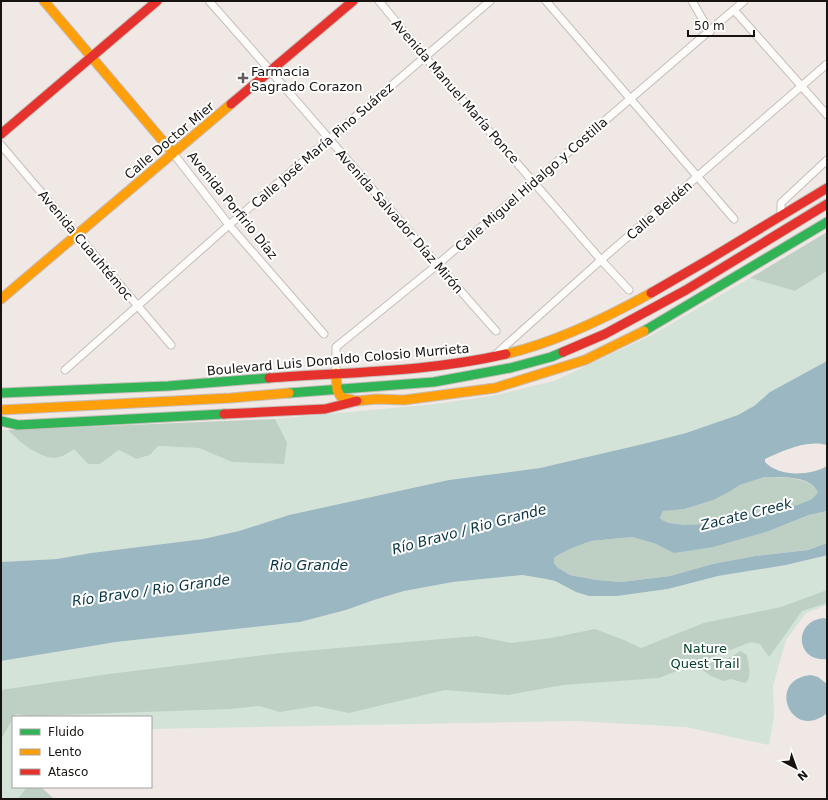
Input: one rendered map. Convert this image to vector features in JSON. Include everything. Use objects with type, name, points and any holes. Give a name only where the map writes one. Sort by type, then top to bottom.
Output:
[{"type":"main road","name":"Avenida Porfirio Díaz","points":[[44,1],[173,153]]},
{"type":"main road","points":[[1,134],[157,1]]},
{"type":"main road","name":"Calle Doctor Mier","points":[[1,299],[353,1]]},
{"type":"main road","name":"Boulevard Luis Donaldo Colosio Murrieta","points":[[1,393],[168,386],[455,365],[492,357],[566,335],[629,306],[827,188]]},
{"type":"main road","points":[[1,410],[216,399],[434,382],[452,380],[510,368],[551,357],[605,334],[636,318],[686,290],[827,204]]},
{"type":"main road","points":[[1,426],[325,409],[376,399],[404,400],[495,388],[585,360],[618,345],[827,222]]},
{"type":"main road","points":[[336,373],[337,390],[341,397],[357,402]]},
{"type":"main road","points":[[1,421],[18,425]]},
{"type":"street","name":"Avenida Salvador Díaz Mirón","points":[[209,1],[437,265],[496,331]]},
{"type":"street","name":"Avenida Manuel María Ponce","points":[[379,1],[425,57],[601,260],[629,290]]},
{"type":"street","name":"Calle José María Pino Suárez","points":[[65,370],[229,225],[490,1]]},
{"type":"street","points":[[546,1],[734,219]]},
{"type":"street","points":[[692,1],[710,32]]},
{"type":"street","name":"Calle Miguel Hidalgo y Costilla","points":[[336,373],[336,346],[437,265],[710,32],[744,1]]},
{"type":"street","points":[[734,10],[827,115]]},
{"type":"street","name":"Calle Beldén","points":[[492,357],[601,260],[827,64]]},
{"type":"street","name":"Avenida Cuauhtémoc","points":[[1,145],[171,344]]},
{"type":"street","name":"Avenida Porfirio Díaz","points":[[173,153],[229,225],[324,334]]},
{"type":"street","points":[[781,215],[781,203],[827,160]]},
{"type":"green space","points":[[827,232],[827,271],[795,291],[750,278]]},
{"type":"green space","points":[[827,271],[827,361],[770,392],[754,406],[738,415],[686,433],[540,468],[449,480],[289,515],[239,531],[203,539],[91,553],[58,559],[1,562],[1,430],[8,430],[15,438],[60,458],[74,449],[100,464],[119,450],[136,459],[150,455],[158,446],[199,448],[232,462],[287,442],[275,419],[436,404],[497,395],[554,381],[650,336],[750,278],[795,291]]},
{"type":"green space","points":[[275,419],[287,442],[284,464],[232,462],[199,448],[158,446],[150,455],[136,459],[119,450],[100,464],[88,464],[74,449],[65,455],[53,458],[39,454],[24,445],[8,430]]},
{"type":"green space","points":[[765,477],[794,478],[808,483],[818,492],[813,499],[801,504],[760,516],[711,524],[688,525],[671,523],[660,518],[663,511],[729,492],[740,485]]},
{"type":"green space","points":[[827,511],[827,543],[808,550],[755,556],[712,564],[670,576],[621,582],[597,580],[570,575],[557,567],[554,563],[555,557],[570,549],[591,541],[632,537],[656,544],[674,552],[769,531],[809,515]]},
{"type":"green space","name":"Nature Quest Trail","points":[[827,555],[827,605],[806,613],[786,640],[773,686],[774,716],[769,745],[686,727],[576,721],[152,729],[152,716],[12,716],[12,788],[27,788],[38,799],[1,799],[1,661],[116,642],[300,622],[346,610],[404,591],[453,582],[522,575],[555,581],[576,592],[617,596],[668,589],[718,576],[786,565]]},
{"type":"green space","points":[[827,590],[827,603],[802,611],[769,657],[760,644],[751,642],[659,678],[563,685],[508,695],[445,690],[349,713],[316,706],[280,712],[259,706],[230,709],[30,716],[16,714],[12,716],[12,719],[1,739],[1,690],[109,674],[281,653],[476,636],[511,643],[551,638],[595,629],[641,648],[704,623],[781,607]]},
{"type":"green space","points":[[740,651],[747,655],[749,666],[749,678],[745,683],[731,679],[724,681],[711,676],[702,670],[702,668],[707,664],[731,657]]},
{"type":"green space","points":[[26,788],[42,788],[54,799],[18,799]]},
{"type":"water","name":"Rio Grande","points":[[827,361],[827,445],[811,444],[795,447],[765,459],[765,462],[778,470],[795,473],[812,472],[827,466],[827,511],[809,515],[769,531],[713,547],[674,553],[656,544],[632,537],[591,541],[570,549],[555,557],[554,563],[557,567],[570,575],[597,580],[621,582],[670,576],[712,564],[755,556],[808,550],[827,543],[827,555],[786,565],[718,576],[668,589],[617,596],[589,596],[576,592],[555,581],[522,575],[453,582],[404,591],[346,610],[300,622],[116,642],[1,661],[1,562],[57,559],[91,553],[203,539],[239,531],[289,515],[449,480],[540,468],[686,433],[738,415],[754,406],[770,392]],"holes":[[[765,477],[787,477],[802,480],[814,486],[818,492],[812,499],[782,510],[710,524],[688,525],[671,523],[660,518],[663,511],[684,509],[713,500],[740,485]]]},
{"type":"water","points":[[824,618],[827,619],[827,659],[817,659],[809,655],[804,649],[802,641],[803,633],[807,626],[814,621]]},
{"type":"water","points":[[811,675],[818,677],[827,684],[827,713],[814,720],[803,720],[794,715],[788,707],[786,697],[789,687],[797,679]]},
{"type":"traffic: fast","points":[[644,331],[827,222]]},
{"type":"traffic: fast","points":[[289,393],[434,382],[510,368],[551,357],[563,352]]},
{"type":"traffic: fast","points":[[1,393],[168,386],[269,378]]},
{"type":"traffic: fast","points":[[1,421],[18,425],[224,414]]},
{"type":"traffic: slow","points":[[44,1],[173,153]]},
{"type":"traffic: slow","points":[[1,299],[231,104]]},
{"type":"traffic: slow","points":[[506,354],[562,336],[617,311],[651,293]]},
{"type":"traffic: slow","points":[[336,373],[337,390],[341,397],[357,401],[376,399],[404,400],[495,388],[585,360],[644,331]]},
{"type":"traffic: slow","points":[[1,410],[231,398],[289,393]]},
{"type":"traffic: jam","points":[[1,134],[157,1]]},
{"type":"traffic: jam","points":[[231,104],[353,1]]},
{"type":"traffic: jam","points":[[651,293],[827,188]]},
{"type":"traffic: jam","points":[[563,352],[605,334],[686,290],[827,204]]},
{"type":"traffic: jam","points":[[269,378],[418,368],[477,360],[506,354]]},
{"type":"traffic: jam","points":[[224,414],[325,409],[357,401]]},
{"type":"place","name":"Farmacia Sagrado Corazon","points":[[243,78]]},
{"type":"water label","name":"Zacate Creek","points":[[746,514]]},
{"type":"water label","name":"Río Bravo / Rio Grande","points":[[469,529]]},
{"type":"water label","name":"Río Bravo / Rio Grande","points":[[151,590]]}]
